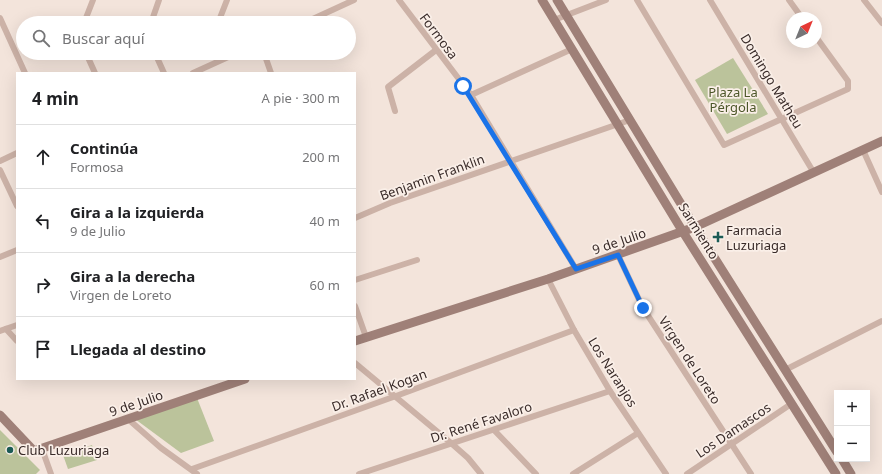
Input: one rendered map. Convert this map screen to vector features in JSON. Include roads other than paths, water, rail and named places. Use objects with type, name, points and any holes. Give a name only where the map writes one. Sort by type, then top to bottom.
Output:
[{"type":"main road","name":"Sarmiento","points":[[542,0],[683,232],[836,474]]},
{"type":"main road","name":"Sarmiento","points":[[557,0],[695,227],[834,447]]},
{"type":"main road","name":"9 de Julio","points":[[356,341],[548,279],[683,232],[882,141]]},
{"type":"main road","name":"9 de Julio","points":[[38,450],[128,419],[224,383],[240,380]]},
{"type":"main road","points":[[0,415],[38,450]]},
{"type":"main road","points":[[844,462],[851,474]]},
{"type":"street","points":[[87,16],[93,0]]},
{"type":"street","points":[[153,16],[159,0]]},
{"type":"street","points":[[221,16],[227,0]]},
{"type":"street","points":[[319,16],[354,0]]},
{"type":"street","name":"Formosa","points":[[399,0],[471,95],[576,269]]},
{"type":"street","points":[[554,20],[606,0]]},
{"type":"street","points":[[637,0],[724,145],[848,89],[848,81],[822,45]]},
{"type":"street","name":"Domingo Matheu","points":[[710,0],[814,173]]},
{"type":"street","points":[[789,0],[798,12]]},
{"type":"street","points":[[864,0],[882,23]]},
{"type":"street","points":[[0,18],[16,53]]},
{"type":"street","points":[[471,95],[572,49]]},
{"type":"street","points":[[395,111],[388,87],[436,50]]},
{"type":"street","points":[[19,60],[25,72]]},
{"type":"street","points":[[89,60],[95,72]]},
{"type":"street","points":[[158,60],[164,72]]},
{"type":"street","points":[[195,72],[216,60]]},
{"type":"street","points":[[266,60],[271,72]]},
{"type":"street","name":"Benjamin Franklin","points":[[356,218],[390,203],[630,120]]},
{"type":"street","points":[[863,150],[882,192]]},
{"type":"street","points":[[0,161],[16,153]]},
{"type":"street","points":[[0,170],[16,204]]},
{"type":"street","points":[[0,257],[16,250]]},
{"type":"street","name":"Virgen de Loreto","points":[[618,255],[643,308],[751,474]]},
{"type":"street","points":[[356,280],[417,260]]},
{"type":"street","name":"Los Naranjos","points":[[548,279],[574,330],[610,391],[666,474]]},
{"type":"street","points":[[356,309],[366,337]]},
{"type":"street","points":[[785,370],[882,321]]},
{"type":"street","points":[[3,330],[16,325]]},
{"type":"street","points":[[3,330],[16,340]]},
{"type":"street","name":"Dr. Rafael Kogan","points":[[194,472],[574,330]]},
{"type":"street","points":[[356,364],[468,458],[481,474]]},
{"type":"street","name":"Dr. René Favaloro","points":[[359,474],[610,391]]},
{"type":"street","name":"Los Damascos","points":[[687,474],[791,404]]},
{"type":"street","points":[[128,419],[161,448],[194,472]]},
{"type":"street","points":[[494,430],[536,474]]},
{"type":"street","points":[[573,474],[638,433]]},
{"type":"street","points":[[38,450],[51,474]]},
{"type":"place","name":"Farmacia Luzuriaga","points":[[718,237]]},
{"type":"place","name":"Club Luzuriaga","points":[[10,450]]},
{"type":"park label","name":"Plaza La Pérgola","points":[[733,100]]}]
